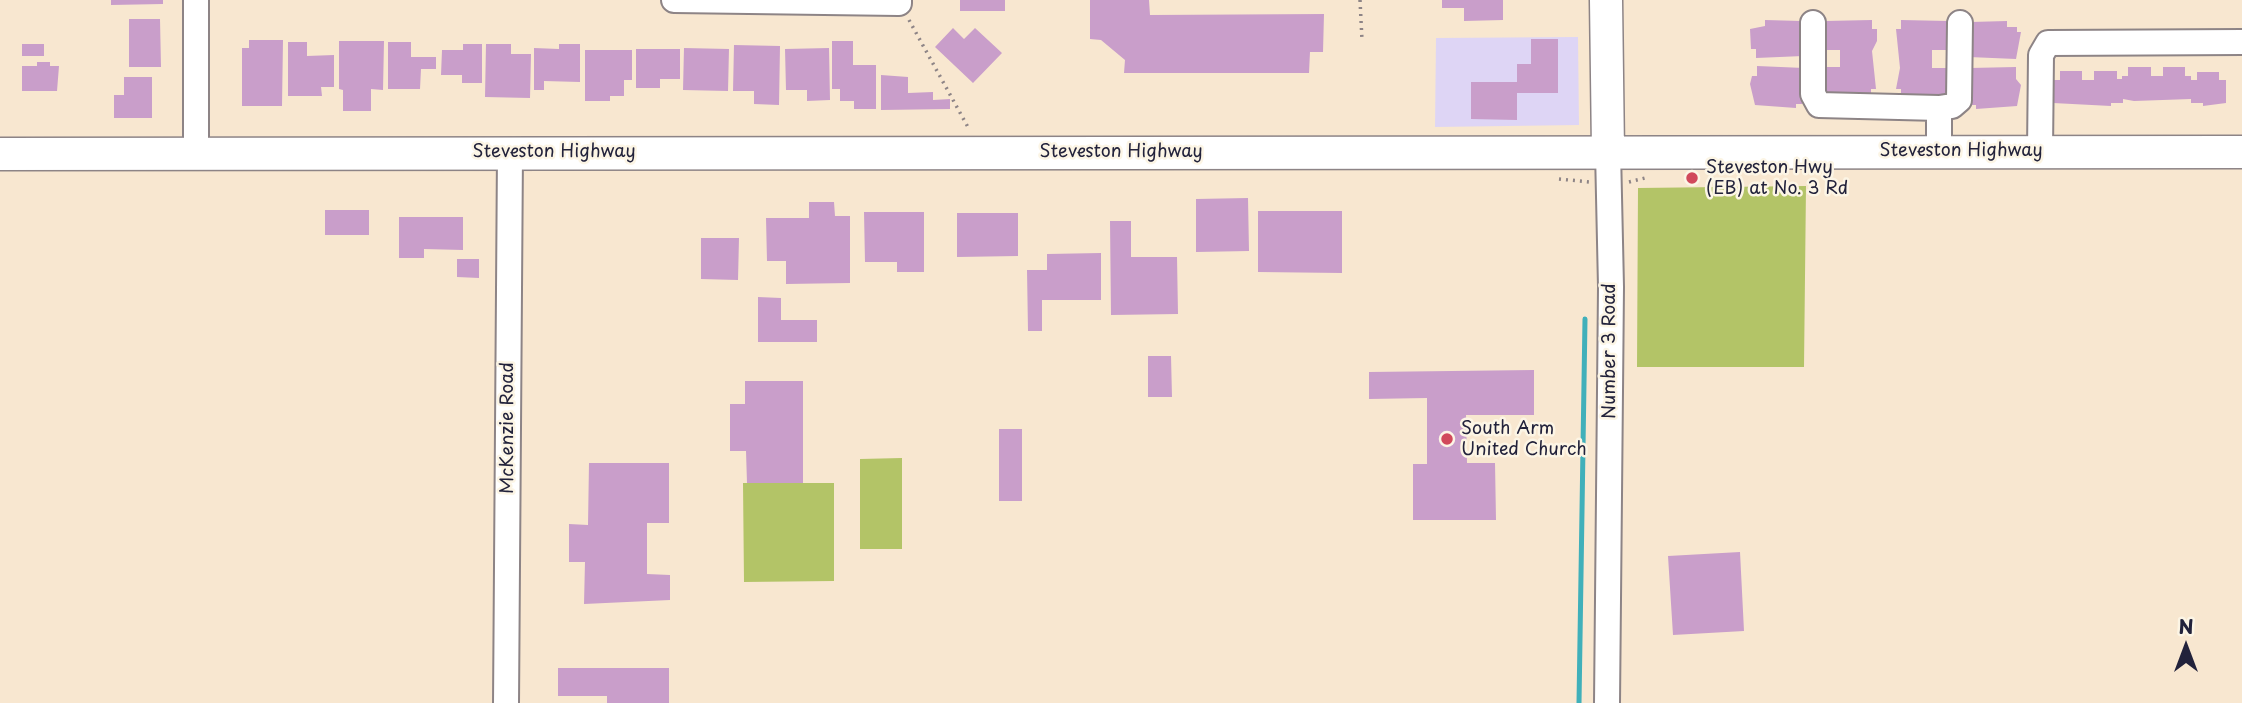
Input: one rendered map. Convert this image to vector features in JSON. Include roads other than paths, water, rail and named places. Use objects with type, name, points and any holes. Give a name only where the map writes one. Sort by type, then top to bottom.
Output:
[{"type":"main road","name":"Number 3 Road","points":[[1606,0],[1608,151]]},
{"type":"main road","name":"Steveston Highway","points":[[0,154],[2242,152]]},
{"type":"street","points":[[196,152],[197,0]]},
{"type":"street","points":[[674,0],[899,2]]},
{"type":"street","points":[[1813,23],[1813,94],[1819,105],[1939,108],[1952,106],[1959,100],[1960,23]]},
{"type":"street","points":[[2040,151],[2041,55],[2048,43],[2242,42]]},
{"type":"street","points":[[1939,108],[1939,151]]},
{"type":"street","name":"Number 3 Road","points":[[1607,703],[1611,287],[1608,151]]},
{"type":"street","name":"McKenzie Road","points":[[506,703],[510,152]]},
{"type":"waterway","points":[[1579,703],[1585,319]]},
{"type":"place","name":"Steveston Hwy (EB) at No. 3 Rd","points":[[1692,178]]},
{"type":"place","name":"South Arm United Church","points":[[1447,439]]}]
